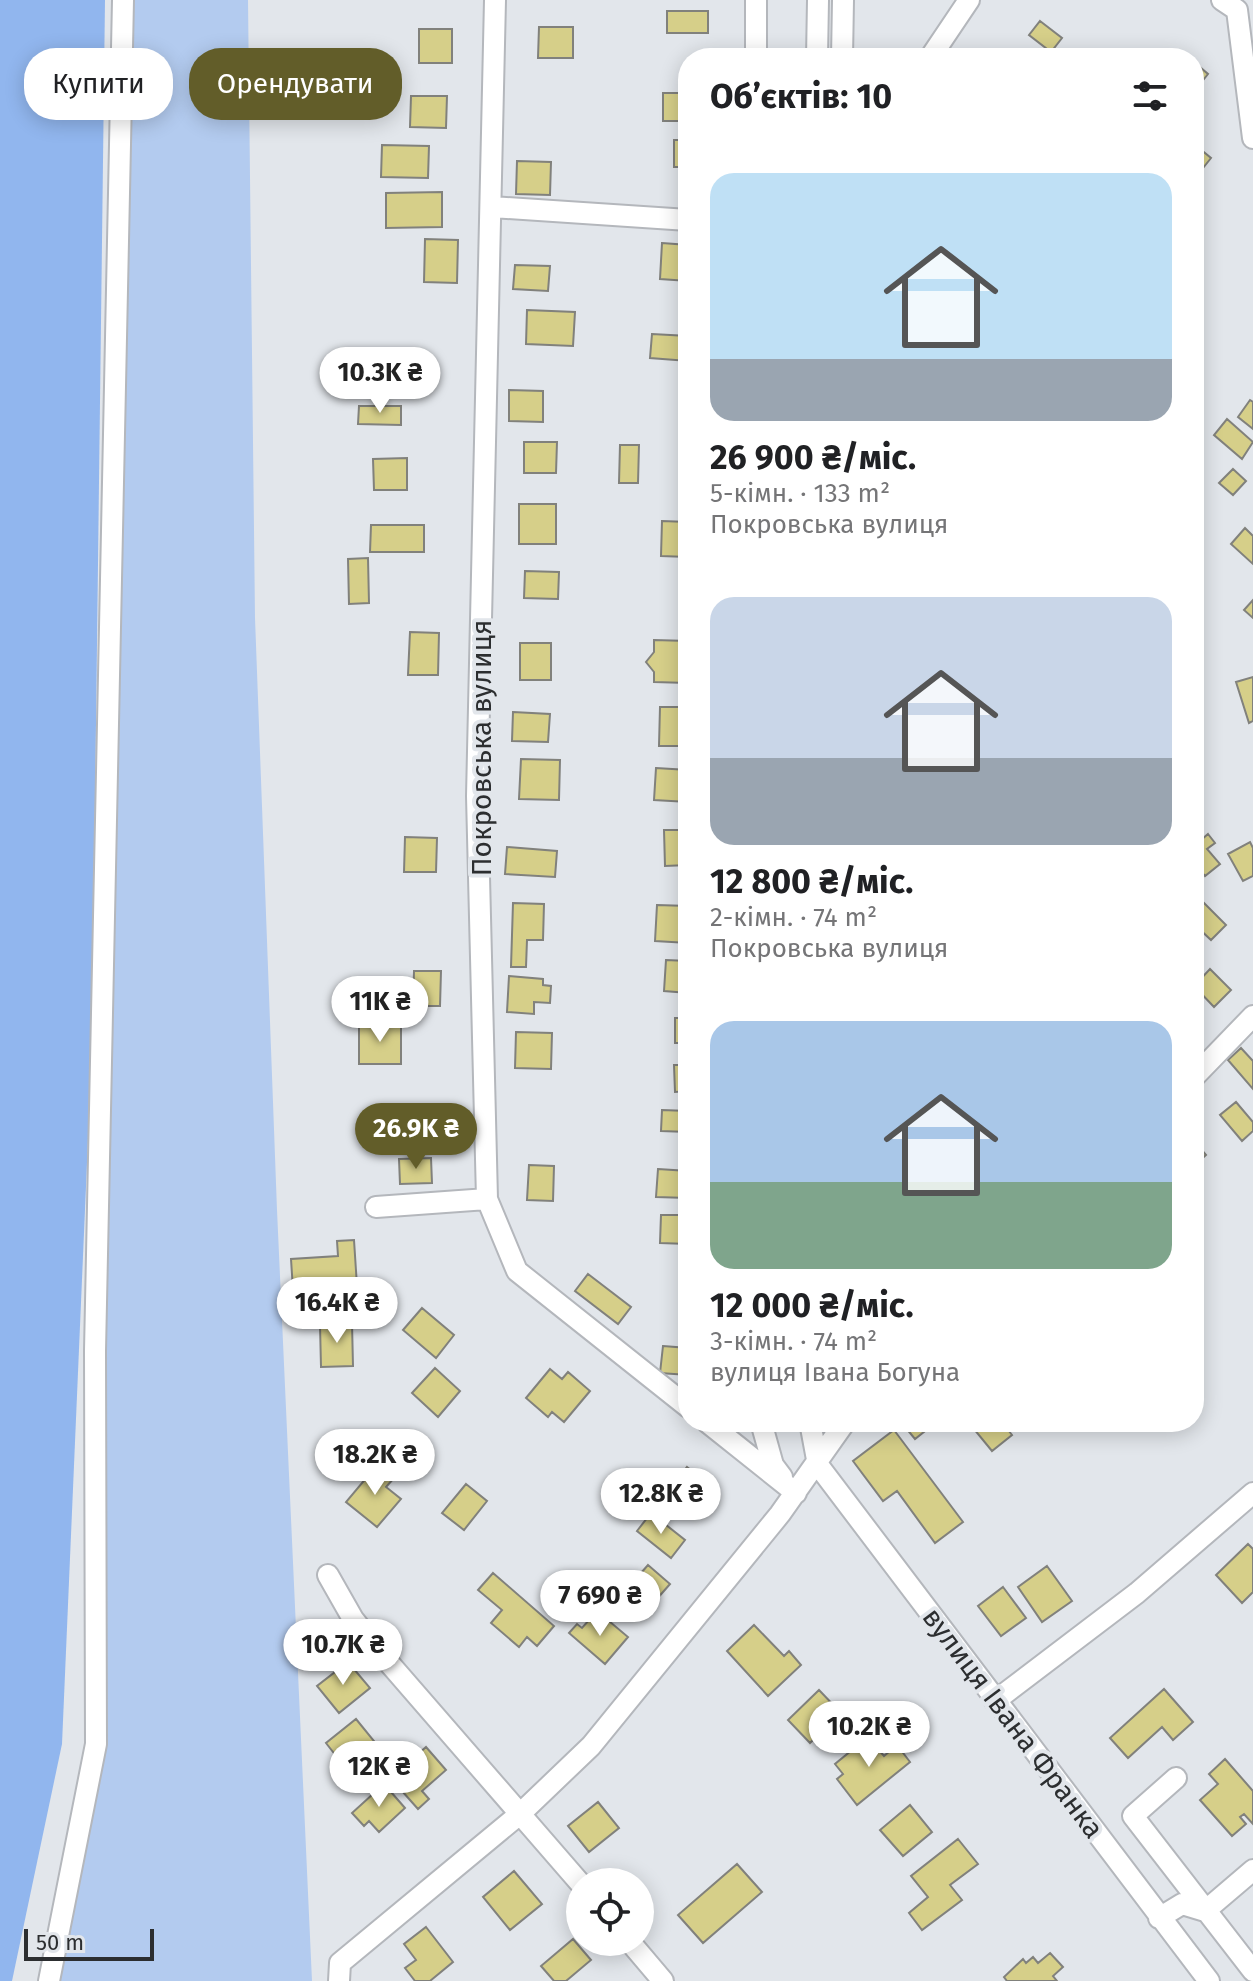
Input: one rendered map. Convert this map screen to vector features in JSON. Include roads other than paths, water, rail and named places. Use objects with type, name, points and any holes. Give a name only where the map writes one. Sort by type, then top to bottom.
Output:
[{"type":"street","points":[[49,1981],[96,1744],[95,1351],[123,0]]},
{"type":"street","name":"Покровська вулиця","points":[[495,0],[477,796],[487,1199],[517,1271],[678,1399]]},
{"type":"street","points":[[756,0],[756,48]]},
{"type":"street","points":[[817,48],[818,0]]},
{"type":"street","points":[[842,48],[843,0]]},
{"type":"street","points":[[937,48],[969,0]]},
{"type":"street","points":[[1237,6],[1253,138]]},
{"type":"street","points":[[492,207],[678,219]]},
{"type":"street","points":[[1204,1067],[1253,1016]]},
{"type":"street","points":[[376,1207],[487,1199]]},
{"type":"street","points":[[720,1432],[796,1493]]},
{"type":"street","points":[[764,1432],[773,1465],[796,1493]]},
{"type":"street","points":[[812,1432],[818,1465]]},
{"type":"street","points":[[339,1981],[340,1963],[521,1813],[591,1746],[796,1493],[839,1432]]},
{"type":"street","name":"вулиця Івана Франка","points":[[818,1465],[1209,1981]]},
{"type":"street","points":[[995,1701],[1137,1593],[1253,1493]]},
{"type":"street","points":[[328,1575],[368,1639],[567,1868]]},
{"type":"street","points":[[1176,1778],[1133,1816],[1253,1971]]},
{"type":"street","points":[[1205,1911],[1253,1870]]},
{"type":"street","points":[[1159,1918],[1182,1904],[1205,1911]]},
{"type":"street","points":[[642,1956],[663,1981]]}]
